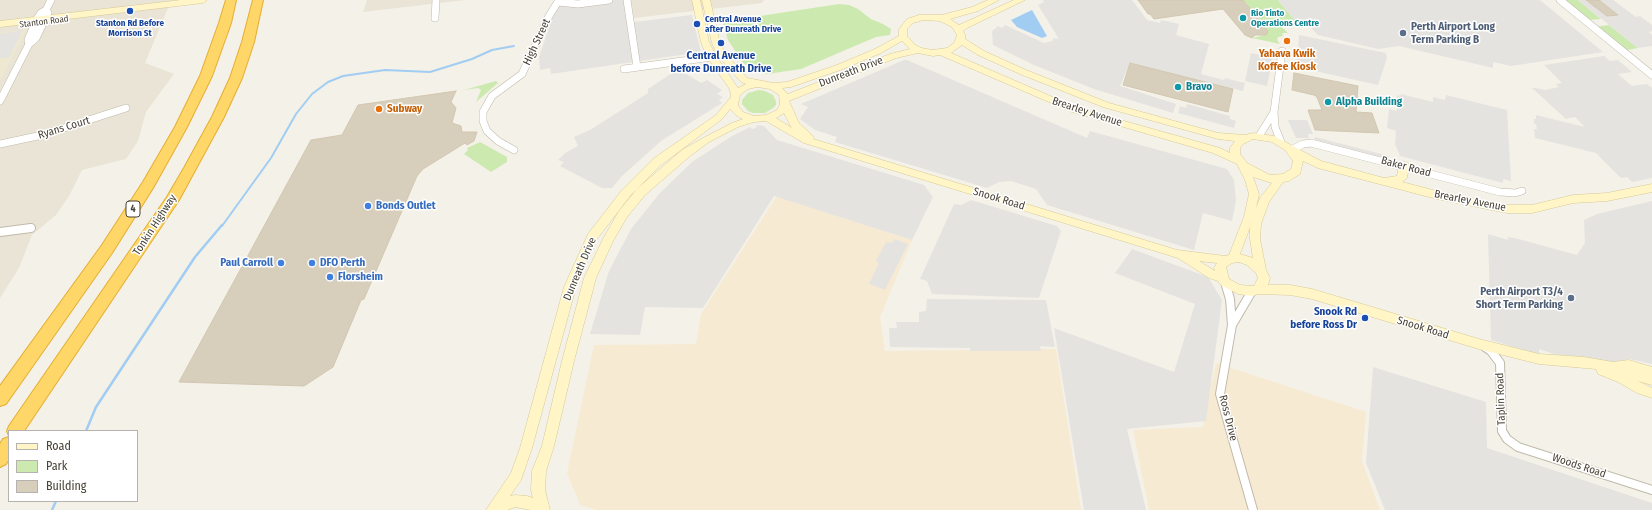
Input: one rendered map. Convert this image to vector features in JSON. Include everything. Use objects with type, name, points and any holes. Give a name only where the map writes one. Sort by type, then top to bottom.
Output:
[{"type":"highway","name":"4","points":[[181,127],[221,0]]},
{"type":"highway","name":"4","points":[[0,399],[107,249],[148,185],[181,127],[206,76],[225,23],[231,0]]},
{"type":"highway","name":"Tonkin Highway","points":[[17,430],[175,194],[218,117],[236,78],[259,0]]},
{"type":"highway","points":[[0,454],[8,442]]},
{"type":"highway","points":[[0,459],[8,446]]},
{"type":"main road","name":"Stanton Road","points":[[0,26],[42,18],[80,17],[87,14],[203,0]]},
{"type":"main road","points":[[696,0],[705,42],[712,57],[727,77],[735,97],[735,109],[740,114],[753,119],[768,118],[780,112],[785,101],[780,90],[773,86],[757,84],[744,80],[722,55],[716,43],[706,0]]},
{"type":"main road","points":[[942,18],[975,9],[995,0]]},
{"type":"main road","points":[[960,35],[950,21],[942,18],[927,16],[910,21],[903,29],[903,37],[911,46],[925,52],[941,52],[953,48],[960,35],[964,26],[1021,0]]},
{"type":"main road","name":"Brearley Avenue","points":[[960,35],[981,53],[1022,72],[1106,105],[1218,136],[1245,138]]},
{"type":"main road","name":"Dunreath Drive","points":[[773,86],[788,86],[840,67],[903,37]]},
{"type":"main road","name":"Dunreath Drive","points":[[785,101],[893,56],[918,50]]},
{"type":"main road","name":"Brearley Avenue","points":[[941,52],[1075,110],[1216,150],[1240,164]]},
{"type":"main road","points":[[735,97],[745,88],[757,84]]},
{"type":"main road","name":"Dunreath Drive","points":[[494,510],[516,476],[526,448],[570,287],[592,237],[626,193],[657,162],[719,118],[735,97]]},
{"type":"main road","name":"Snook Road","points":[[785,101],[795,125],[821,145]]},
{"type":"main road","name":"Snook Road","points":[[768,118],[807,141],[1177,254],[1229,259]]},
{"type":"main road","name":"Dunreath Drive","points":[[542,510],[538,490],[539,471],[548,446],[568,361],[590,278],[608,240],[623,214],[641,192],[686,153],[706,140],[735,125],[753,119]]},
{"type":"main road","points":[[1240,164],[1260,176],[1280,179],[1289,176],[1296,170],[1298,161],[1292,151],[1281,142],[1259,136],[1245,138],[1239,142],[1235,148],[1235,154],[1240,164],[1250,180],[1254,194],[1249,217],[1229,259],[1220,268],[1224,280],[1238,289],[1255,290],[1261,286],[1264,278],[1260,270],[1255,239],[1256,224],[1264,201],[1280,179]]},
{"type":"main road","name":"Brearley Avenue","points":[[1292,151],[1310,161],[1356,174],[1437,195],[1507,209],[1532,209],[1573,200],[1607,197],[1652,188]]},
{"type":"main road","points":[[1356,174],[1397,180],[1402,178],[1404,174],[1404,166]]},
{"type":"main road","name":"Snook Road","points":[[1177,254],[1224,280]]},
{"type":"main road","points":[[1229,259],[1251,262],[1260,270]]},
{"type":"main road","name":"Snook Road","points":[[1255,290],[1290,290],[1312,294],[1478,344],[1539,359],[1590,362],[1615,371]]},
{"type":"main road","points":[[1574,362],[1652,380]]},
{"type":"main road","points":[[1615,371],[1629,365],[1652,372]]},
{"type":"main road","points":[[1615,371],[1652,376]]},
{"type":"main road","points":[[1615,371],[1652,385]]},
{"type":"main road","points":[[1615,371],[1652,389]]},
{"type":"main road","points":[[1615,371],[1641,389],[1652,393]]},
{"type":"main road","points":[[494,510],[515,502],[526,502],[537,506],[542,510]]},
{"type":"street","points":[[0,101],[29,44],[36,38],[42,18],[51,0]]},
{"type":"street","points":[[435,18],[436,0]]},
{"type":"street","points":[[559,1],[578,4],[609,0]]},
{"type":"street","points":[[627,0],[637,67]]},
{"type":"street","points":[[1560,0],[1652,75]]},
{"type":"street","name":"High Street","points":[[514,150],[498,141],[487,130],[483,121],[483,112],[492,96],[522,74],[549,16],[559,1]]},
{"type":"street","points":[[1281,142],[1276,127],[1274,112],[1282,51]]},
{"type":"street","points":[[624,69],[712,57]]},
{"type":"street","name":"Ryans Court","points":[[0,144],[42,135],[126,108]]},
{"type":"street","points":[[1259,136],[1274,112]]},
{"type":"street","name":"Baker Road","points":[[1292,151],[1308,143],[1404,166],[1500,192],[1510,193],[1522,191]]},
{"type":"street","points":[[0,232],[31,228]]},
{"type":"street","name":"Ross Drive","points":[[1224,280],[1230,299],[1232,325],[1220,394],[1252,510]]},
{"type":"street","name":"Ross Drive","points":[[1232,325],[1255,290]]},
{"type":"street","name":"Taplin Road","points":[[1478,344],[1491,351],[1500,363],[1502,431],[1507,439]]},
{"type":"street","name":"Woods Road","points":[[1507,439],[1518,447],[1652,490]]},
{"type":"shaded area","points":[[0,0],[175,0],[171,1],[145,63],[174,74],[146,112],[138,141],[126,159],[82,170],[69,196],[56,215],[32,235],[19,268],[0,298]]},
{"type":"shaded area","points":[[367,0],[465,0],[363,12]]},
{"type":"shaded area","points":[[631,0],[764,0],[762,3],[634,18]]},
{"type":"shaded area","points":[[631,0],[634,22],[692,15],[701,52],[551,74],[550,68],[540,70],[539,57],[554,13],[563,1]]},
{"type":"shaded area","points":[[1044,0],[1132,0],[1147,20],[1160,23],[1161,20],[1179,24],[1176,35],[1209,44],[1201,74],[1224,80],[1225,78],[1245,83],[1243,91],[1130,63],[1120,86],[1176,104],[1173,113],[1094,89],[1034,65],[993,45],[992,31],[998,26],[1002,28],[1005,25],[1044,43],[1052,41],[1054,38],[1059,39],[1038,5],[1044,2]]},
{"type":"shaded area","name":"Perth Airport Long Term Parking B","points":[[1278,0],[1540,0],[1603,52],[1511,66],[1493,62],[1493,68],[1399,46],[1378,49],[1318,35],[1306,23],[1298,24]]},
{"type":"shaded area","points":[[1578,0],[1586,0],[1607,16],[1617,14],[1599,0],[1613,0],[1636,17],[1640,16],[1652,25],[1652,31],[1649,32],[1652,35],[1652,46],[1638,48]]},
{"type":"shaded area","points":[[27,29],[0,81],[0,33]]},
{"type":"shaded area","points":[[23,30],[9,58],[0,58],[0,34]]},
{"type":"shaded area","points":[[1299,35],[1386,53],[1387,58],[1378,85],[1297,67]]},
{"type":"shaded area","points":[[1251,53],[1273,58],[1267,86],[1245,81]]},
{"type":"shaded area","points":[[1604,56],[1610,61],[1618,60],[1632,72],[1618,74],[1632,86],[1647,84],[1652,88],[1652,178],[1632,182],[1627,177],[1621,178],[1596,153],[1535,138],[1534,129],[1537,129],[1536,124],[1534,124],[1534,119],[1536,119],[1536,115],[1585,127],[1575,117],[1566,119],[1532,88],[1545,90],[1559,87],[1556,84],[1562,83],[1544,65]]},
{"type":"shaded area","points":[[904,60],[1087,138],[1090,131],[1227,169],[1234,180],[1236,200],[1232,221],[1203,213],[1194,250],[1047,205],[1036,189],[1011,181],[999,182],[987,188],[835,142],[837,137],[815,130],[800,119],[808,107],[801,104]]},
{"type":"shaded area","points":[[678,69],[701,83],[707,80],[722,90],[717,94],[723,97],[719,100],[722,103],[661,141],[622,176],[612,188],[602,188],[560,166],[564,162],[558,160],[565,153],[578,146],[574,137],[590,130],[648,93],[648,89]]},
{"type":"shaded area","points":[[1401,94],[1433,102],[1433,97],[1445,100],[1446,95],[1507,110],[1511,181],[1503,179],[1503,183],[1400,156],[1395,144],[1396,131],[1387,128],[1389,109],[1397,111],[1397,95],[1400,96]]},
{"type":"shaded area","points":[[1187,104],[1230,116],[1230,119],[1236,121],[1234,128],[1178,113],[1180,106],[1186,108]]},
{"type":"shaded area","points":[[1288,120],[1307,120],[1313,134],[1308,134],[1309,138],[1296,138]]},
{"type":"shaded area","points":[[757,125],[764,126],[777,140],[924,185],[933,197],[912,240],[774,196],[703,308],[645,307],[640,335],[590,334],[609,271],[631,229],[659,194],[692,162],[732,136],[750,127],[752,129],[756,128]]},
{"type":"shaded area","points":[[1315,137],[1389,156],[1389,161],[1314,141]]},
{"type":"shaded area","points":[[777,196],[912,240],[880,317],[885,351],[1056,349],[1081,510],[597,510],[580,505],[567,473],[594,345],[696,344],[701,314]]},
{"type":"shaded area","points":[[971,200],[1057,226],[1061,231],[1039,298],[932,294],[927,281],[920,279],[954,204],[961,205]]},
{"type":"shaded area","name":"Perth Airport T3/4 Short Term Parking","points":[[1652,201],[1652,364],[1630,359],[1613,362],[1557,355],[1539,349],[1539,355],[1491,340],[1488,234],[1508,240],[1508,237],[1515,238],[1577,255],[1585,243],[1584,220],[1597,214]]},
{"type":"shaded area","points":[[895,239],[908,244],[885,290],[869,284],[879,263],[876,261],[886,242],[892,243]]},
{"type":"shaded area","points":[[1132,249],[1208,277],[1222,300],[1206,421],[1127,429],[1146,510],[1084,510],[1054,328],[1174,372],[1195,304],[1115,273]]},
{"type":"shaded area","points":[[927,299],[1046,300],[1055,347],[1040,346],[1041,351],[970,351],[970,348],[890,347],[889,328],[897,328],[896,322],[919,322],[919,312],[926,311]]},
{"type":"shaded area","points":[[1216,363],[1366,412],[1362,461],[1380,510],[1149,510],[1133,430],[1203,427]]},
{"type":"shaded area","points":[[1373,367],[1486,402],[1487,448],[1652,503],[1652,510],[1385,510],[1366,463]]},
{"type":"green space","points":[[1243,0],[1278,0],[1298,24],[1282,27],[1288,33],[1283,33],[1283,36],[1278,37],[1277,40],[1280,44],[1252,38],[1266,35],[1268,31],[1256,15],[1250,11],[1252,10],[1246,6],[1248,5]]},
{"type":"green space","points":[[1563,0],[1578,0],[1601,19],[1587,20]]},
{"type":"green space","points":[[839,4],[849,5],[858,9],[871,19],[883,24],[891,29],[890,35],[876,37],[801,69],[767,74],[754,70],[743,63],[728,40],[723,24],[727,21]]},
{"type":"green space","points":[[1609,25],[1638,48],[1622,51],[1593,27]]},
{"type":"green space","points":[[496,81],[498,83],[476,102],[481,90],[478,88],[464,90]]},
{"type":"green space","points":[[759,90],[773,95],[776,105],[765,113],[753,113],[748,111],[742,104],[742,100],[748,93]]},
{"type":"green space","points":[[480,142],[507,157],[507,162],[491,172],[464,154],[468,150],[467,148]]},
{"type":"water","points":[[1032,10],[1047,36],[1042,38],[1017,27],[1011,20]]},
{"type":"building","name":"Rio Tinto Operations Centre","points":[[1138,0],[1243,0],[1268,31],[1266,35],[1255,35],[1252,38],[1245,35],[1223,9],[1154,19],[1150,14],[1148,14]]},
{"type":"building","points":[[1586,0],[1599,0],[1618,15],[1607,16]]},
{"type":"building","name":"Bravo","points":[[1130,63],[1233,89],[1228,112],[1123,85]]},
{"type":"building","name":"Alpha Building","points":[[1294,73],[1358,86],[1356,112],[1372,113],[1379,133],[1315,130],[1308,110],[1322,110],[1317,97],[1314,95],[1292,90]]},
{"type":"building","name":"DFO Perth","points":[[456,91],[451,102],[456,108],[452,123],[461,126],[462,132],[477,132],[474,141],[467,145],[465,143],[423,169],[417,176],[364,299],[361,300],[333,367],[304,386],[179,382],[311,140],[342,135],[358,105]]},
{"type":"waterway","points":[[222,226],[271,158],[296,114],[312,94],[328,82],[343,76],[385,70],[430,72],[472,59],[492,50],[514,46]]},
{"type":"waterway","points":[[86,430],[96,407],[195,257],[222,225]]},
{"type":"waterway","points":[[52,510],[56,502]]},
{"type":"place","name":"Stanton Rd Before Morrison St","points":[[130,11]]},
{"type":"place","name":"Rio Tinto Operations Centre","points":[[1243,18]]},
{"type":"place","name":"Central Avenue after Dunreath Drive","points":[[697,24]]},
{"type":"place","name":"Perth Airport Long Term Parking B","points":[[1403,33]]},
{"type":"place","name":"Yahava Kwik Koffee Kiosk","points":[[1287,41]]},
{"type":"place","name":"Central Avenue before Dunreath Drive","points":[[721,43]]},
{"type":"place","name":"Bravo","points":[[1178,87]]},
{"type":"place","name":"Alpha Building","points":[[1328,102]]},
{"type":"place","name":"Subway","points":[[379,109]]},
{"type":"place","name":"Bonds Outlet","points":[[368,206]]},
{"type":"place","name":"Paul Carroll","points":[[281,263]]},
{"type":"place","name":"DFO Perth","points":[[312,263]]},
{"type":"place","name":"Florsheim","points":[[330,277]]},
{"type":"place","name":"Perth Airport T3/4 Short Term Parking","points":[[1571,298]]},
{"type":"place","name":"Snook Rd before Ross Dr","points":[[1365,318]]}]
